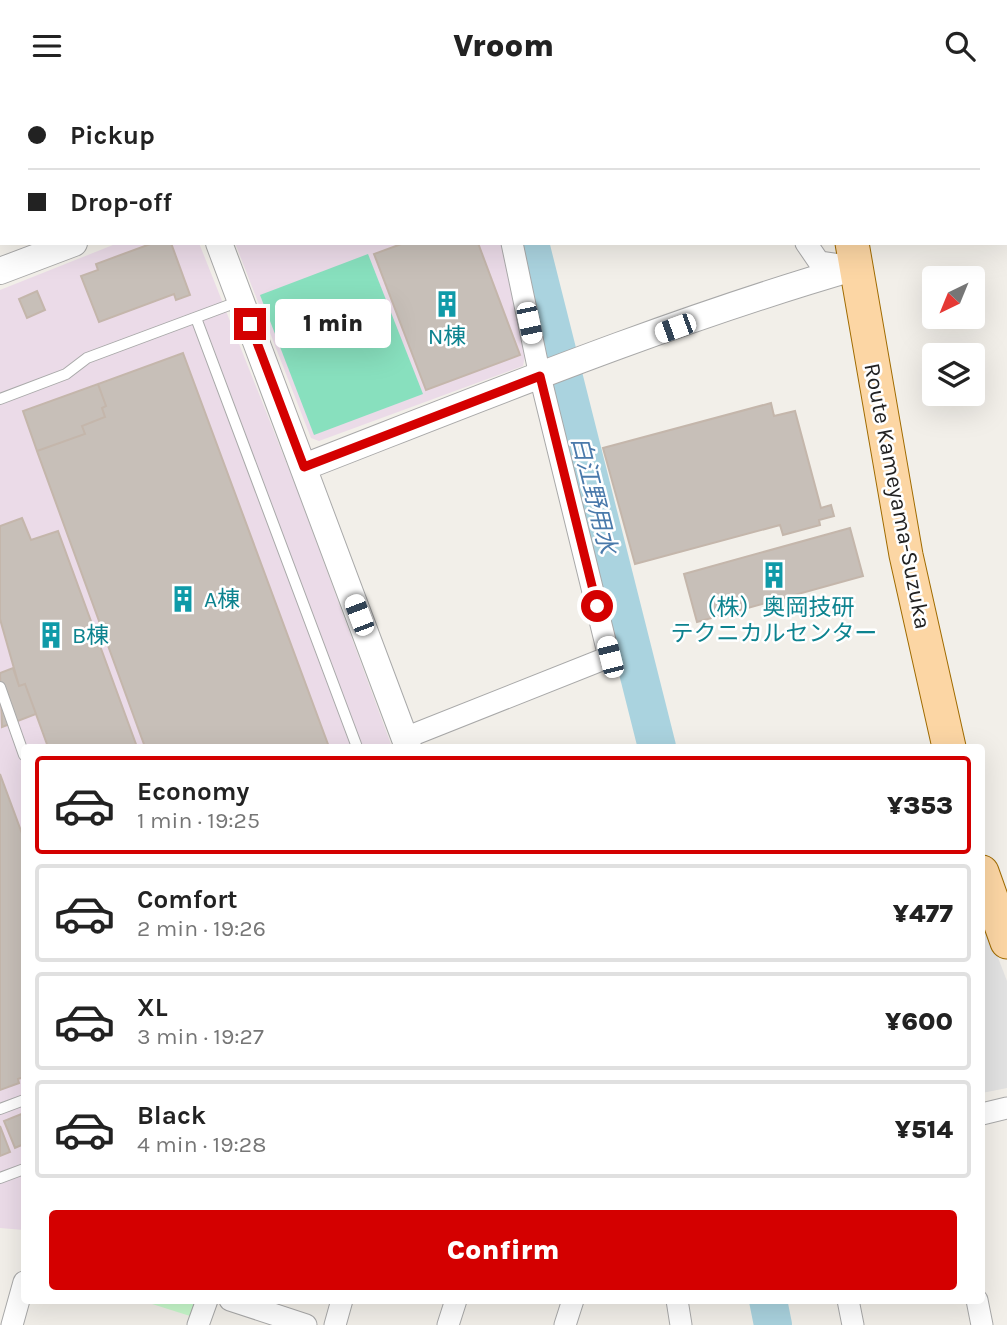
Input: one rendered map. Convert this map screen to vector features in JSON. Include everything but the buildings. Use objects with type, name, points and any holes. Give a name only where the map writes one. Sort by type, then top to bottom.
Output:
[{"type":"main road","name":"Route Kameyama-Suzuka","points":[[854,255],[906,555],[948,744]]},
{"type":"main road","points":[[985,880],[1007,941]]},
{"type":"street","points":[[0,271],[69,245]]},
{"type":"street","points":[[220,245],[407,742],[610,657],[554,371],[513,245]]},
{"type":"street","points":[[807,245],[819,262],[854,255]]},
{"type":"street","points":[[304,467],[554,371],[803,282],[854,255]]},
{"type":"street","points":[[985,1113],[1007,1108]]},
{"type":"street","points":[[12,1325],[21,1293]]},
{"type":"street","points":[[198,1325],[206,1304]]},
{"type":"street","points":[[242,1304],[306,1325]]},
{"type":"street","points":[[335,1325],[341,1304]]},
{"type":"street","points":[[448,1325],[455,1304]]},
{"type":"street","points":[[565,1325],[572,1304]]},
{"type":"street","points":[[678,1304],[681,1325]]},
{"type":"street","points":[[849,1304],[853,1325]]},
{"type":"street","points":[[978,1304],[982,1325]]},
{"type":"lane","points":[[0,398],[66,374],[87,358],[240,300]]},
{"type":"lane","points":[[196,318],[356,744]]},
{"type":"lane","points":[[0,687],[21,746]]},
{"type":"lane","points":[[0,1109],[21,1101]]},
{"type":"lane","points":[[0,1178],[21,1170]]},
{"type":"shaded area","points":[[113,245],[200,245],[296,487],[391,744],[21,744],[21,1230],[0,1228],[0,290]]},
{"type":"shaded area","points":[[236,245],[501,245],[525,356],[523,366],[319,441],[311,438]]},
{"type":"shaded area","points":[[985,924],[1007,981],[1007,1088],[985,1092]]},
{"type":"green space","points":[[368,254],[423,394],[314,435],[260,295]]},
{"type":"green space","points":[[152,1304],[194,1304],[190,1316]]},
{"type":"waterway","name":"白江野用水","points":[[531,245],[656,744]]},
{"type":"waterway","name":"白江野用水","points":[[769,1304],[773,1325]]},
{"type":"place","name":"N棟","points":[[447,304]]},
{"type":"place","name":"（株）奥岡技研 テクニカルセンター","points":[[774,575]]},
{"type":"place","name":"A棟","points":[[183,599]]},
{"type":"place","name":"B棟","points":[[51,635]]},
{"type":"route","points":[[250,324],[304,467],[540,376],[597,606]]}]
